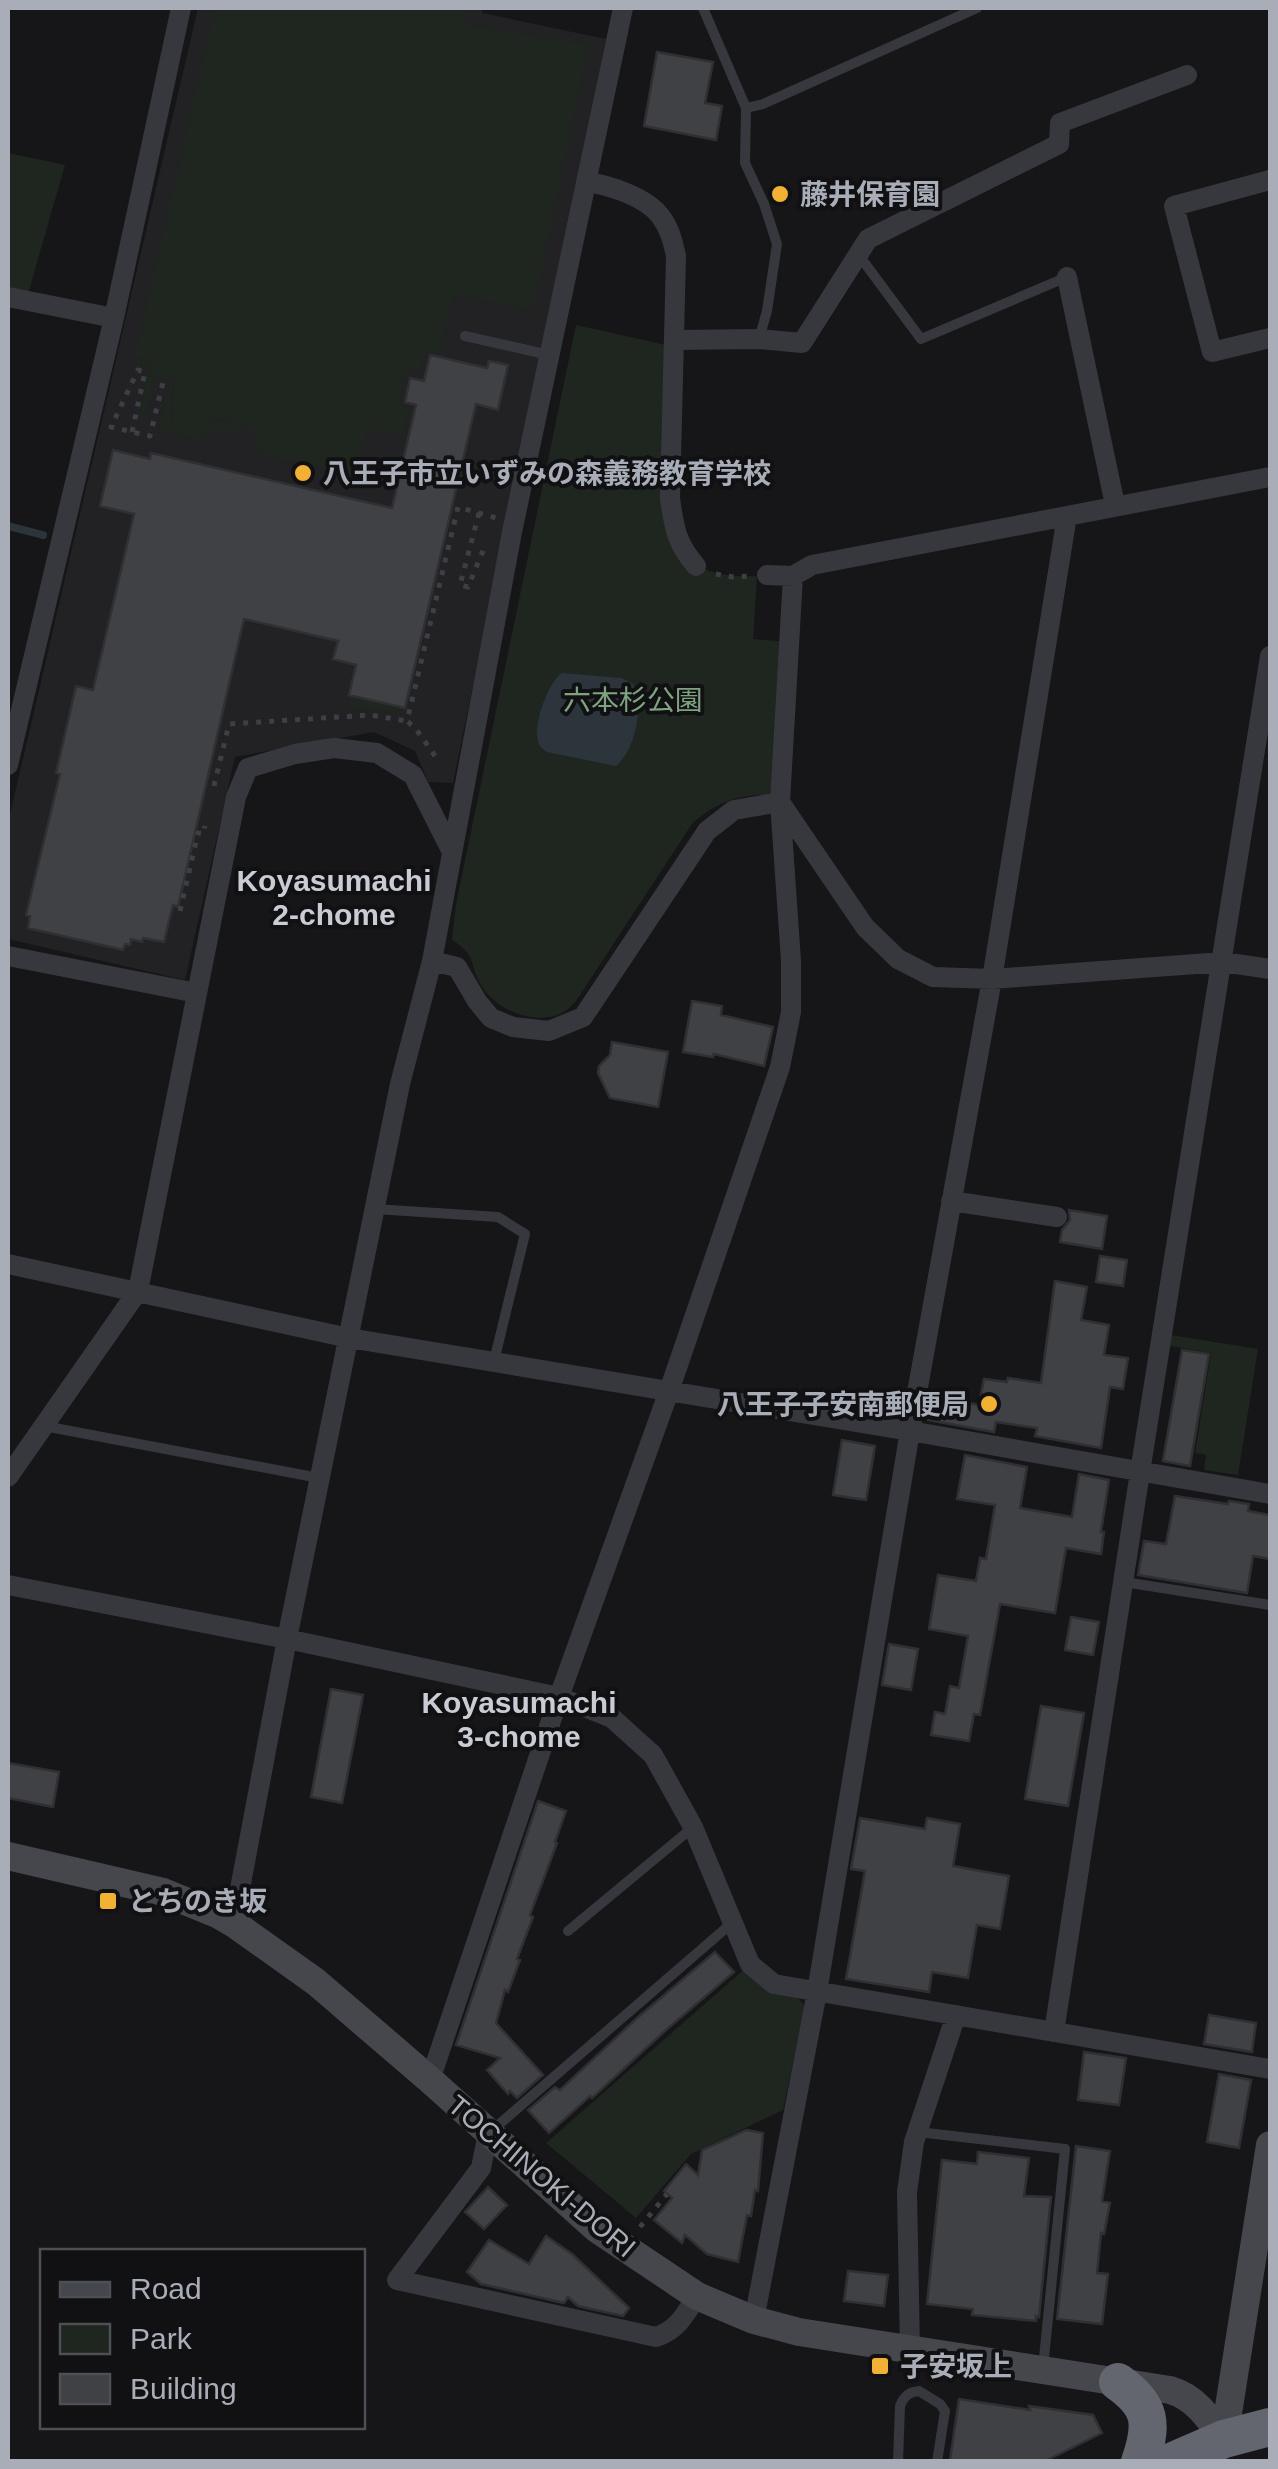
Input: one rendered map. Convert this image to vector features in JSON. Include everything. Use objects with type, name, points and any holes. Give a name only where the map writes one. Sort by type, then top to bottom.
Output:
[{"type":"highway","points":[[1118,2382],[1144,2407],[1148,2421],[1140,2462]]},
{"type":"highway","points":[[1170,2462],[1224,2439],[1270,2427]]},
{"type":"street","points":[[8,766],[10,739],[114,318],[181,8]]},
{"type":"street","points":[[236,1925],[287,1639],[400,1084],[432,961],[512,532],[623,8]]},
{"type":"street","points":[[675,340],[802,344],[868,239],[1059,144],[1060,123],[1187,76]]},
{"type":"street","points":[[1270,180],[1174,206],[1212,352],[1270,338]]},
{"type":"street","points":[[586,182],[610,186],[656,211],[671,234],[676,256],[670,498],[682,550],[696,566]]},
{"type":"street","points":[[1067,277],[1115,505]]},
{"type":"street","points":[[8,297],[114,318]]},
{"type":"street","points":[[767,575],[794,576],[812,565],[1270,477]]},
{"type":"street","points":[[754,2320],[817,1992],[1068,516]]},
{"type":"street","points":[[430,2080],[559,1697],[780,1067],[791,1012],[780,802],[794,576]]},
{"type":"street","points":[[1054,2032],[1270,656]]},
{"type":"street","points":[[8,1477],[138,1291],[236,797],[248,768],[334,748],[376,753],[413,775],[452,852]]},
{"type":"street","points":[[432,961],[456,967],[491,1018],[512,1027],[549,1032],[583,1017],[708,831],[734,810],[780,802]]},
{"type":"street","points":[[780,802],[866,927],[898,959],[934,977],[992,979],[1223,962],[1270,969]]},
{"type":"street","points":[[8,956],[197,992]]},
{"type":"street","points":[[952,1201],[1057,1218]]},
{"type":"street","points":[[8,1264],[348,1338],[1270,1494]]},
{"type":"street","points":[[8,1584],[559,1697],[612,1718],[653,1756],[693,1828],[750,1964],[774,1984],[1270,2069]]},
{"type":"street","name":"TOCHINOKI-DORI","points":[[8,1856],[163,1892],[236,1925],[316,1982],[596,2229],[698,2296],[754,2320],[799,2332],[1185,2394],[1208,2415],[1224,2439]]},
{"type":"street","points":[[910,2351],[908,2192],[914,2142],[956,2015]]},
{"type":"street","points":[[488,2133],[481,2168],[397,2280],[656,2337],[670,2333],[698,2296]]},
{"type":"street","points":[[1224,2439],[1270,2146]]},
{"type":"lane","points":[[704,8],[746,108],[745,164],[777,244],[760,340]]},
{"type":"lane","points":[[746,108],[763,104],[977,8]]},
{"type":"lane","points":[[858,254],[922,339],[1067,277]]},
{"type":"lane","points":[[465,336],[549,355]]},
{"type":"lane","points":[[375,1209],[498,1217],[525,1234],[494,1362]]},
{"type":"lane","points":[[44,1426],[320,1478]]},
{"type":"lane","points":[[1123,1582],[1270,1604]]},
{"type":"lane","points":[[568,1931],[693,1828]]},
{"type":"lane","points":[[488,2133],[733,1922]]},
{"type":"lane","points":[[918,2132],[1064,2148],[1043,2371]]},
{"type":"lane","points":[[898,2462],[900,2406],[911,2392],[919,2391],[945,2411],[937,2462]]},
{"type":"path","points":[[132,432],[145,372],[138,370],[112,428],[150,436],[164,378]]},
{"type":"path","points":[[435,756],[407,721],[458,507],[497,518]]},
{"type":"path","points":[[479,513],[460,584],[468,587],[490,535]]},
{"type":"path","points":[[696,566],[733,577],[767,575]]},
{"type":"path","points":[[640,2227],[667,2194]]},
{"type":"shaded area","name":"八王子市立いずみの森義務教育学校","points":[[198,8],[482,8],[482,13],[606,39],[453,783],[428,782],[415,751],[374,732],[235,757],[185,980],[8,939],[8,823]]},
{"type":"shaded area","points":[[562,673],[621,678],[632,683],[637,703],[636,727],[629,749],[616,766],[547,752],[540,746],[537,729],[542,707]]},
{"type":"green space","points":[[215,8],[468,8],[466,25],[588,45],[533,311],[454,293],[440,353],[425,350],[420,372],[407,370],[399,406],[409,408],[402,436],[367,429],[356,476],[260,454],[251,427],[219,418],[196,428],[218,420],[240,426],[237,435],[220,431],[193,439],[159,430],[170,383],[173,422],[175,381],[155,376],[145,419],[139,418],[150,366],[133,362],[134,359],[158,363],[135,357]]},
{"type":"green space","points":[[8,153],[65,165],[26,301],[8,297]]},
{"type":"green space","name":"六本杉公園","points":[[576,325],[675,347],[670,498],[696,566],[726,575],[757,576],[753,639],[790,642],[781,796],[756,795],[733,800],[692,824],[576,1001],[564,1012],[542,1018],[518,1014],[497,1002],[481,985],[469,956],[452,940],[456,904]]},
{"type":"green space","points":[[350,696],[402,708],[394,714],[363,707],[347,709]]},
{"type":"green space","points":[[1171,1335],[1258,1349],[1238,1475],[1204,1470],[1206,1455],[1195,1453],[1211,1353],[1170,1346]]},
{"type":"green space","points":[[748,1966],[791,1990],[805,2006],[783,2110],[691,2154],[636,2218],[546,2143]]},
{"type":"building","points":[[657,52],[713,62],[705,103],[722,106],[716,140],[644,126]]},
{"type":"building","points":[[430,355],[487,368],[489,361],[508,365],[498,410],[476,404],[405,708],[349,695],[356,665],[333,659],[338,641],[244,619],[178,907],[173,905],[164,942],[131,939],[123,950],[28,928],[30,916],[26,915],[60,774],[56,773],[76,686],[93,690],[134,514],[100,506],[113,450],[150,459],[151,453],[392,508],[416,405],[405,402],[410,378],[424,381]]},
{"type":"building","points":[[692,1001],[722,1006],[721,1015],[773,1027],[764,1066],[714,1054],[713,1057],[683,1052]]},
{"type":"building","points":[[612,1042],[668,1052],[658,1107],[610,1098],[598,1073],[599,1066],[610,1055]]},
{"type":"building","points":[[1069,1210],[1107,1216],[1102,1249],[1060,1242],[1062,1230],[1070,1220]]},
{"type":"building","points":[[1100,1256],[1127,1260],[1123,1286],[1096,1282]]},
{"type":"building","points":[[1055,1281],[1087,1287],[1081,1320],[1109,1325],[1104,1355],[1128,1358],[1123,1389],[1110,1387],[1101,1448],[1035,1436],[1037,1428],[996,1422],[994,1432],[928,1420],[931,1396],[979,1405],[984,1379],[1041,1383]]},
{"type":"building","points":[[1182,1350],[1209,1354],[1190,1466],[1163,1461]]},
{"type":"building","points":[[842,1440],[875,1446],[866,1500],[833,1495]]},
{"type":"building","points":[[965,1455],[1027,1467],[1020,1508],[1072,1517],[1079,1474],[1109,1480],[1101,1554],[1066,1548],[1055,1613],[1000,1604],[980,1715],[974,1714],[969,1741],[931,1735],[935,1712],[945,1714],[950,1686],[959,1688],[968,1636],[929,1629],[938,1575],[976,1581],[980,1558],[986,1559],[995,1505],[957,1499]]},
{"type":"building","points":[[1175,1496],[1249,1504],[1248,1511],[1270,1515],[1270,1559],[1253,1556],[1247,1593],[1138,1575],[1144,1541],[1166,1544]]},
{"type":"building","points":[[1071,1617],[1099,1622],[1093,1655],[1065,1650]]},
{"type":"building","points":[[889,1644],[918,1649],[911,1690],[882,1685]]},
{"type":"building","points":[[331,1689],[363,1695],[342,1803],[311,1797]]},
{"type":"building","points":[[1041,1706],[1084,1713],[1068,1806],[1025,1799]]},
{"type":"building","points":[[8,1763],[59,1772],[53,1807],[8,1798]]},
{"type":"building","points":[[538,1801],[566,1811],[530,1915],[533,1917],[517,1959],[520,1960],[508,1992],[505,1990],[496,2023],[543,2075],[517,2098],[510,2091],[508,2094],[487,2070],[500,2058],[456,2045]]},
{"type":"building","points":[[860,1818],[925,1829],[927,1818],[960,1824],[953,1866],[1009,1876],[1000,1929],[977,1925],[968,1978],[932,1972],[929,1992],[846,1979],[865,1871],[851,1869]]},
{"type":"building","points":[[715,1952],[734,1972],[549,2133],[528,2110],[555,2087],[560,2090]]},
{"type":"building","points":[[1209,2015],[1256,2023],[1252,2052],[1204,2044]]},
{"type":"building","points":[[1084,2052],[1126,2058],[1119,2105],[1078,2100]]},
{"type":"building","points":[[1219,2074],[1251,2080],[1239,2148],[1207,2142]]},
{"type":"building","points":[[746,2130],[763,2133],[758,2191],[755,2190],[751,2216],[747,2215],[738,2262],[707,2254],[685,2235],[682,2243],[654,2220],[672,2198],[664,2191],[686,2164],[698,2175],[702,2150]]},
{"type":"building","points":[[1076,2146],[1110,2151],[1102,2201],[1110,2203],[1104,2234],[1101,2233],[1097,2273],[1108,2274],[1102,2324],[1057,2319]]},
{"type":"building","points":[[978,2152],[1029,2158],[1024,2196],[1051,2197],[1036,2321],[972,2315],[973,2309],[927,2304],[942,2160],[977,2164]]},
{"type":"building","points":[[488,2187],[507,2205],[484,2229],[465,2212]]},
{"type":"building","points":[[546,2236],[572,2254],[629,2308],[623,2316],[578,2306],[568,2297],[564,2303],[481,2284],[467,2272],[489,2240],[529,2264]]},
{"type":"building","points":[[848,2271],[888,2275],[884,2306],[844,2301]]},
{"type":"building","points":[[959,2399],[1093,2415],[1102,2433],[1043,2462],[950,2460]]},
{"type":"waterway","points":[[8,526],[43,535]]},
{"type":"place","name":"藤井保育園","points":[[780,194]]},
{"type":"place","name":"八王子市立いずみの森義務教育学校","points":[[303,473]]},
{"type":"place","name":"八王子子安南郵便局","points":[[989,1404]]},
{"type":"place","name":"とちのき坂","points":[[108,1901]]},
{"type":"place","name":"子安坂上","points":[[880,2366]]},
{"type":"district","name":"Koyasumachi 2-chome","points":[[334,898]]},
{"type":"district","name":"Koyasumachi 3-chome","points":[[519,1720]]}]
